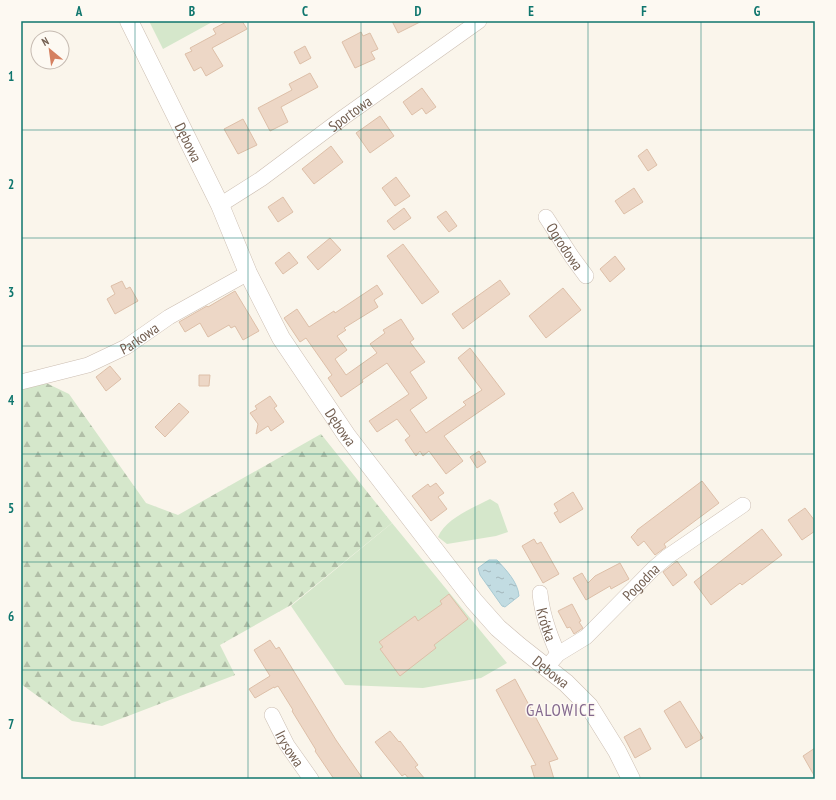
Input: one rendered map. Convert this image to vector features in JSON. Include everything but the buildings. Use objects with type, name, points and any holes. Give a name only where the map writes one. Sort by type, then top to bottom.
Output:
[{"type":"street","name":"Dębowa","points":[[129,21],[220,205],[248,273],[281,338],[348,436],[474,601],[498,628],[566,683],[590,706],[617,751],[631,779]]},
{"type":"street","name":"Sportowa","points":[[220,205],[261,179],[344,117],[479,21]]},
{"type":"street","name":"Ogrodowa","points":[[546,217],[586,276]]},
{"type":"street","name":"Parkowa","points":[[21,382],[88,365],[126,347],[169,317],[248,273]]},
{"type":"street","name":"Pogodna","points":[[546,668],[558,654],[586,637],[653,569],[667,557],[743,505]]},
{"type":"street","name":"Krótka","points":[[540,593],[541,609],[558,654]]},
{"type":"street","name":"Irysowa","points":[[272,715],[287,745],[311,779]]},
{"type":"green space","points":[[149,21],[214,21],[163,49]]},
{"type":"green space","points":[[42,381],[69,394],[146,503],[178,515],[321,434],[392,523],[291,605],[220,645],[235,675],[102,726],[72,721],[21,684],[21,389]]},
{"type":"green space","points":[[490,499],[498,504],[508,532],[496,536],[447,544],[438,537],[447,524],[453,519]]},
{"type":"green space","points":[[392,523],[507,663],[481,678],[423,688],[345,685],[291,606]]},
{"type":"water","points":[[489,560],[497,560],[511,576],[518,591],[519,596],[505,607],[502,606],[480,575],[478,568]]},
{"type":"district","name":"GALOWICE","points":[[561,710]]}]
